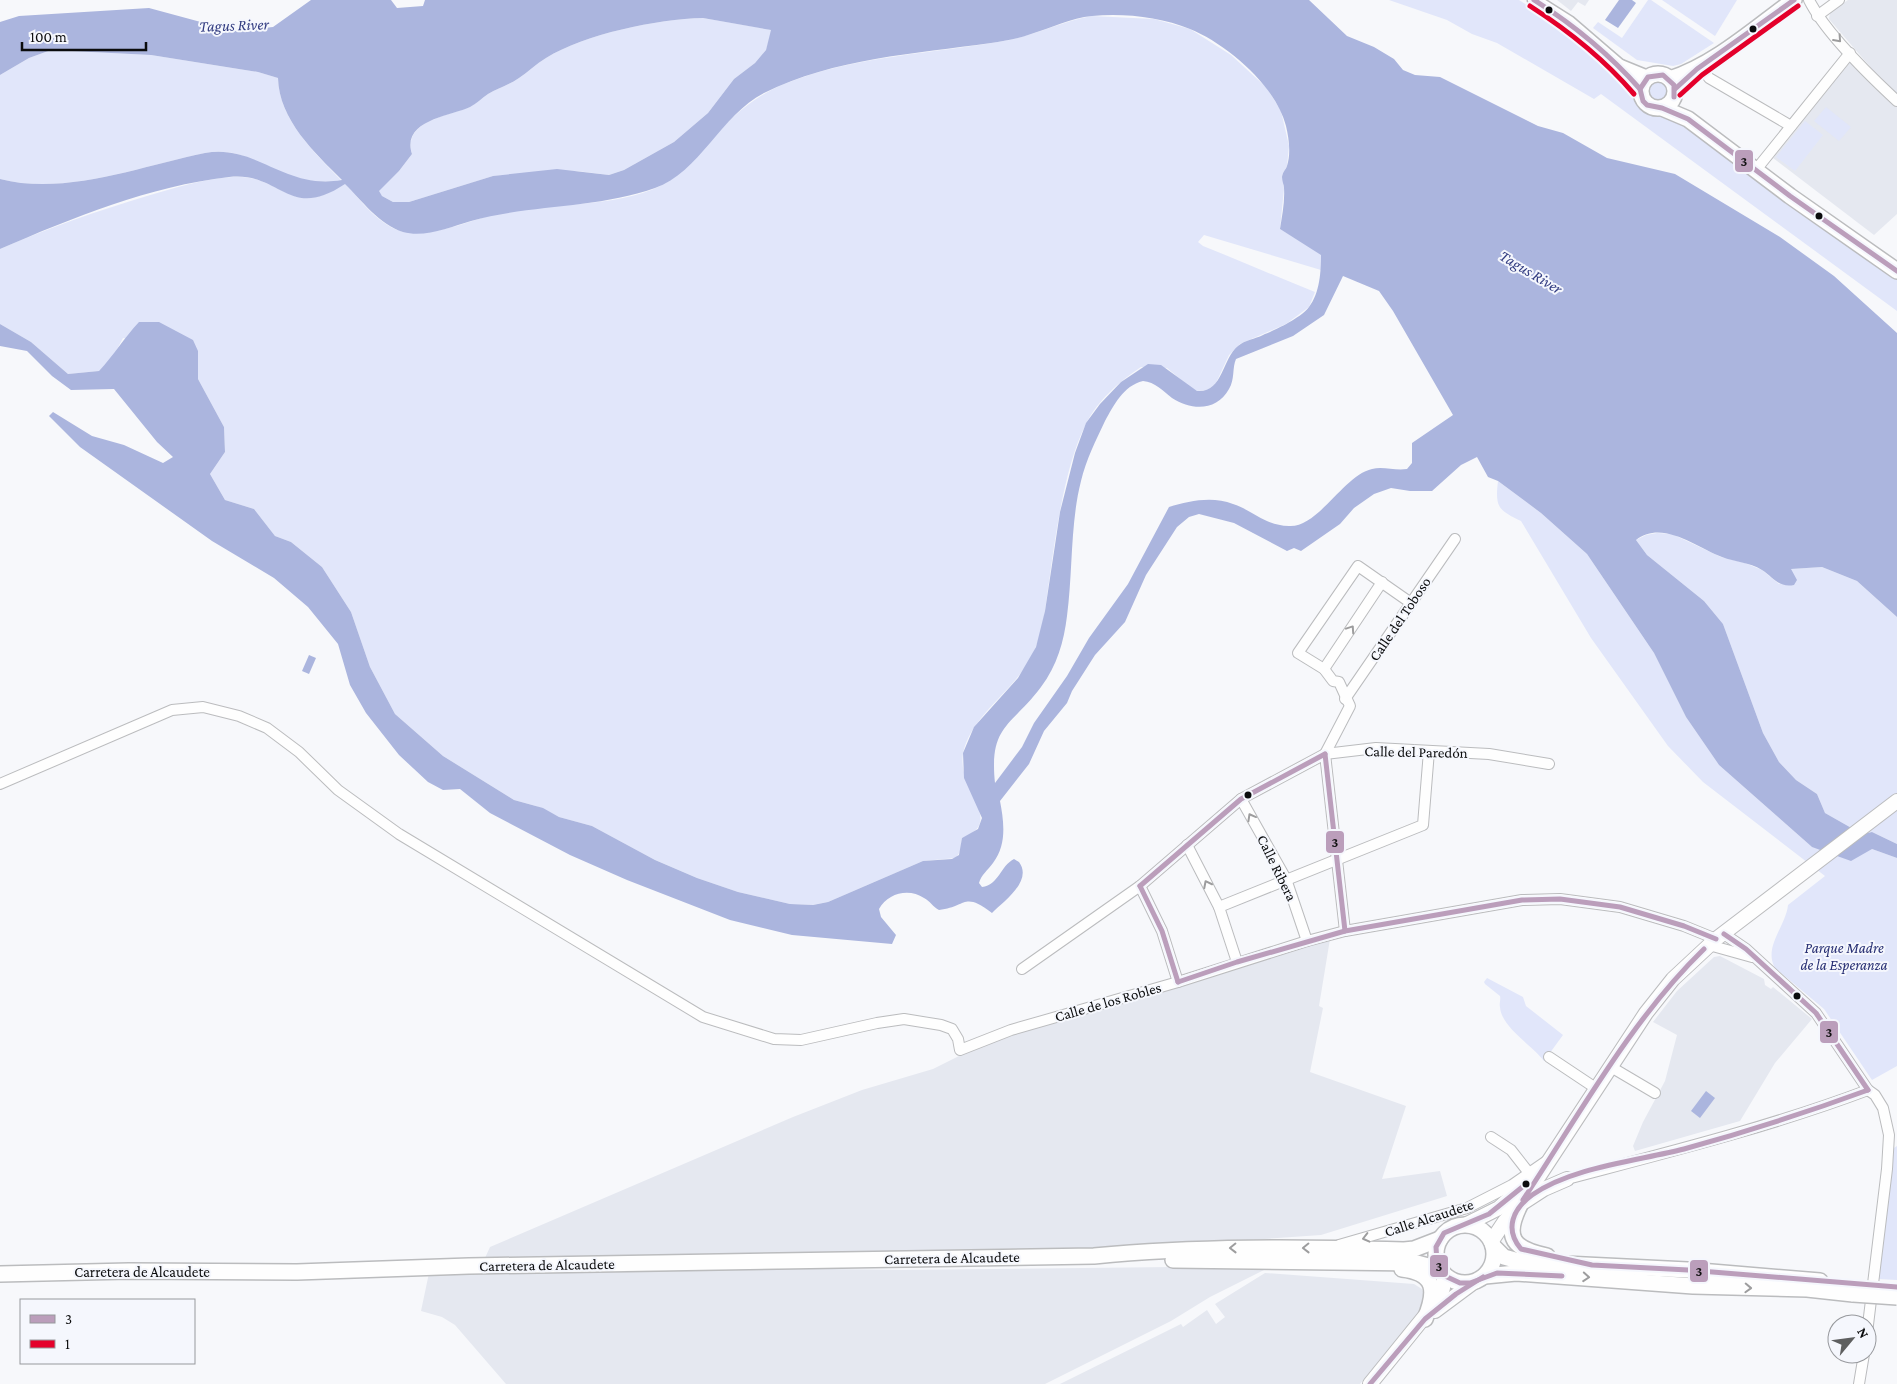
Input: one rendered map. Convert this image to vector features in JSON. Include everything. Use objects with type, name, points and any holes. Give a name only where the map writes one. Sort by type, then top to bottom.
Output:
[{"type":"main road","points":[[1662,108],[1670,104],[1673,88],[1699,67],[1794,0]]},
{"type":"main road","points":[[1688,119],[1673,88],[1657,74],[1644,83],[1643,101],[1647,105],[1662,108],[1688,119],[1755,171],[1895,266]]},
{"type":"main road","name":"Calle Alcaudete","points":[[1465,1225],[1499,1208],[1529,1181],[1550,1158],[1646,1013],[1673,979],[1713,942],[1897,802]]},
{"type":"main road","points":[[1550,1158],[1552,1171],[1567,1179]]},
{"type":"main road","points":[[1533,1175],[1567,1179]]},
{"type":"main road","name":"Calle Alcaudete","points":[[1492,1244],[1505,1221],[1520,1205],[1533,1175]]},
{"type":"main road","points":[[1567,1179],[1537,1193],[1520,1205],[1513,1219],[1512,1232],[1516,1243],[1522,1249],[1592,1266]]},
{"type":"main road","points":[[1465,1225],[1483,1232],[1504,1257],[1512,1260],[1688,1270],[1853,1289],[1897,1297]]},
{"type":"main road","name":"Carretera de Alcaudete","points":[[1094,1256],[1196,1249],[1328,1248],[1404,1250],[1414,1249],[1440,1238],[1450,1228],[1465,1225]]},
{"type":"main road","points":[[1370,1384],[1425,1319],[1444,1288],[1442,1272],[1435,1254],[1440,1238]]},
{"type":"main road","points":[[1425,1319],[1456,1294],[1480,1279],[1493,1262],[1492,1244]]},
{"type":"main road","name":"Carretera de Alcaudete","points":[[0,1274],[297,1272],[469,1266],[1094,1256],[1358,1264],[1417,1263],[1442,1272],[1462,1284],[1516,1273],[1693,1286],[1807,1290],[1853,1289]]},
{"type":"main road","points":[[1358,1264],[1406,1269],[1419,1273],[1427,1279],[1432,1288],[1433,1300],[1425,1319]]},
{"type":"main road","points":[[1853,1289],[1897,1287]]},
{"type":"street","points":[[1534,0],[1569,22],[1619,65],[1644,83]]},
{"type":"street","points":[[1809,0],[1817,16],[1897,101]]},
{"type":"street","points":[[1817,16],[1839,0]]},
{"type":"street","points":[[1755,171],[1850,52]]},
{"type":"street","points":[[1699,67],[1709,78],[1791,126]]},
{"type":"street","name":"Calle del Toboso","points":[[1345,699],[1455,539]]},
{"type":"street","points":[[1346,931],[1325,754],[1350,706],[1345,699],[1339,682],[1333,681],[1324,669],[1298,654],[1358,566],[1411,603]]},
{"type":"street","points":[[1324,669],[1382,582]]},
{"type":"street","name":"Calle de los Robles","points":[[0,784],[172,710],[204,707],[239,716],[267,728],[299,752],[338,790],[399,834],[703,1017],[774,1039],[801,1040],[904,1019],[952,1030],[960,1050],[1011,1030],[1178,982],[1307,941],[1346,931],[1522,900],[1560,899],[1620,907],[1696,931],[1713,942]]},
{"type":"street","name":"Calle del Paredón","points":[[1022,969],[1140,886],[1241,799],[1325,754],[1376,748],[1489,754],[1549,764]]},
{"type":"street","points":[[1219,907],[1423,825],[1429,751]]},
{"type":"street","name":"Calle Ribera","points":[[1241,799],[1286,879],[1307,941]]},
{"type":"street","points":[[1187,845],[1219,907],[1236,962]]},
{"type":"street","points":[[1140,886],[1162,931],[1178,982]]},
{"type":"street","points":[[1696,931],[1713,942],[1755,959],[1816,1013],[1828,1028],[1868,1090],[1875,1095],[1883,1108],[1888,1135],[1887,1169],[1869,1314]]},
{"type":"street","points":[[1713,942],[1755,959]]},
{"type":"street","points":[[1549,1057],[1597,1089]]},
{"type":"street","points":[[1611,1067],[1655,1093]]},
{"type":"street","points":[[1567,1179],[1754,1128],[1820,1108],[1868,1090]]},
{"type":"street","points":[[1491,1137],[1511,1150],[1533,1175]]},
{"type":"street","name":"Calle Alcaudete","points":[[1328,1248],[1461,1210],[1533,1175]]},
{"type":"street","points":[[1864,1314],[1876,1221],[1882,1201]]},
{"type":"street","points":[[1858,1384],[1859,1364]]},
{"type":"street","points":[[1858,1384],[1862,1364]]},
{"type":"shaded area","points":[[1557,0],[1589,0],[1585,6],[1578,2],[1571,11]]},
{"type":"shaded area","points":[[1848,0],[1897,0],[1897,94],[1885,84],[1829,19],[1830,13]]},
{"type":"shaded area","points":[[1851,61],[1897,107],[1897,214],[1874,235],[1773,158]]},
{"type":"shaded area","points":[[1330,939],[1319,1006],[1323,1008],[1310,1072],[1406,1106],[1382,1179],[1440,1171],[1447,1196],[1321,1235],[1135,1248],[485,1258],[490,1247],[793,1117],[862,1090],[933,1069],[985,1043]]},
{"type":"shaded area","points":[[1720,956],[1764,979],[1765,985],[1771,989],[1773,987],[1812,1019],[1775,1063],[1740,1121],[1635,1151],[1633,1146],[1643,1122],[1665,1081],[1677,1035],[1653,1022],[1677,991],[1714,957]]},
{"type":"shaded area","points":[[1261,1266],[1264,1270],[1210,1297],[1171,1321],[1045,1384],[506,1384],[455,1325],[442,1317],[421,1311],[429,1273],[762,1268],[904,1270]]},
{"type":"shaded area","points":[[1265,1273],[1414,1284],[1422,1289],[1425,1297],[1423,1307],[1360,1384],[1060,1384],[1181,1324],[1183,1327],[1207,1310],[1216,1324],[1225,1317],[1215,1304]]},
{"type":"green space","points":[[1389,0],[1519,0],[1566,31],[1605,63],[1625,82],[1645,108],[1675,119],[1897,278],[1897,311],[1601,94],[1594,99],[1497,43],[1472,34],[1447,20]]},
{"type":"green space","points":[[1648,0],[1651,0],[1714,43],[1681,64],[1673,66],[1637,60],[1593,28],[1598,22],[1622,38]]},
{"type":"green space","points":[[1662,0],[1737,0],[1715,36]]},
{"type":"green space","points":[[1092,16],[1154,19],[1190,29],[1231,55],[1267,88],[1281,111],[1289,146],[1287,166],[1282,175],[1284,189],[1280,229],[1321,254],[1321,270],[1204,235],[1198,242],[1203,246],[1315,292],[1309,307],[1286,324],[1240,344],[1229,355],[1216,383],[1208,390],[1197,391],[1191,388],[1167,368],[1141,367],[1117,385],[1096,407],[1079,440],[1067,477],[1055,538],[1043,622],[1035,649],[1028,663],[1018,676],[975,726],[967,740],[963,754],[963,768],[966,780],[977,804],[980,823],[974,831],[962,838],[961,850],[956,858],[923,861],[828,902],[813,905],[790,904],[738,892],[697,878],[655,860],[592,826],[559,817],[536,806],[514,800],[443,756],[395,714],[370,667],[351,612],[322,567],[291,542],[275,536],[254,509],[225,500],[210,474],[225,452],[224,427],[198,379],[198,351],[123,338],[114,355],[99,371],[68,374],[31,342],[0,324],[0,249],[73,220],[168,190],[199,182],[232,177],[249,178],[264,182],[299,197],[312,198],[327,194],[345,183],[379,219],[396,229],[418,233],[444,229],[509,211],[613,200],[652,190],[669,181],[679,174],[722,128],[741,111],[761,96],[784,84],[812,74],[867,61],[1009,40]]},
{"type":"green space","points":[[703,18],[772,30],[766,50],[755,63],[734,79],[708,113],[674,142],[624,170],[609,175],[577,171],[493,176],[409,202],[393,202],[382,196],[378,191],[399,171],[412,154],[411,143],[414,134],[421,127],[430,121],[472,106],[488,94],[522,76],[542,60],[562,49],[622,29],[665,21]]},
{"type":"green space","points":[[51,50],[151,55],[258,72],[278,78],[285,108],[300,135],[342,181],[315,181],[296,178],[278,172],[249,158],[218,152],[205,153],[77,182],[50,184],[0,179],[0,75],[29,58]]},
{"type":"green space","points":[[1653,80],[1661,80],[1668,87],[1668,95],[1661,102],[1653,102],[1646,95],[1646,87]]},
{"type":"green space","points":[[1826,107],[1851,127],[1839,141],[1814,121]]},
{"type":"green space","points":[[1805,121],[1823,135],[1795,171],[1776,157]]},
{"type":"green space","name":"Parque Madre de la Esperanza","points":[[1498,481],[1541,513],[1587,554],[1654,653],[1686,717],[1719,765],[1812,847],[1872,849],[1897,858],[1897,1066],[1872,1080],[1824,1009],[1775,968],[1772,960],[1773,944],[1788,905],[1825,876],[1703,782],[1668,746],[1591,638],[1521,521],[1507,514],[1500,507],[1497,497]]},
{"type":"green space","points":[[1657,533],[1672,534],[1721,557],[1745,563],[1762,570],[1779,584],[1791,569],[1822,567],[1857,581],[1897,617],[1897,844],[1872,832],[1862,834],[1825,813],[1817,794],[1796,780],[1779,762],[1763,733],[1723,624],[1704,601],[1647,555],[1636,540],[1646,535]]},
{"type":"green space","points":[[1487,978],[1523,997],[1526,1006],[1563,1035],[1544,1061],[1506,1022],[1500,1007],[1500,996],[1485,984],[1484,982]]},
{"type":"green space","points":[[1897,1146],[1897,1280],[1878,1279],[1894,1148]]},
{"type":"water","name":"Tagus River","points":[[311,0],[391,0],[397,8],[423,6],[425,0],[1309,0],[1347,36],[1374,47],[1394,59],[1403,70],[1415,75],[1440,77],[1538,126],[1563,133],[1607,158],[1675,174],[1780,237],[1834,276],[1897,333],[1897,617],[1857,581],[1822,567],[1791,569],[1797,580],[1794,585],[1789,586],[1780,584],[1757,567],[1722,557],[1680,537],[1657,533],[1646,534],[1636,540],[1647,555],[1704,601],[1723,624],[1763,733],[1779,762],[1796,780],[1817,794],[1825,813],[1862,834],[1872,832],[1897,844],[1897,858],[1872,849],[1851,861],[1812,847],[1719,765],[1686,717],[1654,653],[1587,554],[1541,513],[1498,481],[1488,477],[1477,457],[1461,465],[1432,491],[1410,491],[1391,488],[1374,494],[1354,508],[1340,524],[1301,551],[1294,548],[1287,551],[1234,523],[1199,514],[1189,517],[1177,527],[1146,575],[1125,622],[1095,655],[1072,691],[1067,703],[1044,731],[1029,764],[1000,801],[1003,817],[1001,849],[979,883],[982,887],[988,886],[996,879],[1005,866],[1014,859],[1019,862],[1022,876],[1020,883],[1010,897],[992,913],[983,906],[970,902],[939,910],[926,899],[912,893],[906,893],[893,896],[879,909],[881,917],[896,935],[892,944],[792,935],[730,920],[627,880],[570,855],[490,813],[460,789],[443,790],[428,782],[399,755],[366,713],[350,685],[338,644],[308,607],[274,578],[212,541],[80,447],[49,416],[53,412],[92,436],[124,445],[163,463],[173,457],[157,442],[114,389],[71,390],[52,376],[27,351],[0,346],[0,324],[31,342],[68,374],[99,371],[139,322],[159,322],[193,340],[198,351],[198,379],[224,427],[225,452],[210,474],[225,500],[254,509],[275,536],[291,542],[322,567],[351,612],[370,667],[395,714],[443,756],[514,800],[543,808],[559,817],[592,826],[655,860],[697,878],[738,892],[790,904],[813,905],[828,902],[923,861],[952,859],[959,855],[962,838],[978,829],[982,818],[964,778],[963,753],[974,727],[1018,678],[1036,647],[1045,611],[1060,512],[1075,453],[1086,423],[1100,404],[1121,382],[1148,364],[1161,365],[1197,391],[1206,390],[1217,381],[1228,359],[1238,346],[1294,319],[1305,311],[1313,301],[1319,282],[1321,255],[1280,229],[1284,198],[1282,177],[1289,156],[1289,141],[1281,111],[1272,96],[1248,68],[1219,45],[1204,36],[1167,21],[1117,15],[1092,16],[1069,21],[1011,40],[875,59],[819,72],[791,81],[764,93],[749,103],[735,115],[685,170],[671,181],[633,195],[610,200],[494,216],[420,234],[403,232],[386,224],[345,184],[326,194],[310,198],[297,197],[247,177],[229,177],[199,181],[112,205],[0,249],[0,179],[50,184],[77,182],[205,153],[223,152],[256,160],[303,179],[322,181],[342,180],[300,135],[285,108],[278,78],[258,72],[151,55],[51,50],[29,58],[0,75],[0,22],[19,16],[149,8],[234,31],[273,27]],"holes":[[[703,18],[771,30],[766,50],[755,63],[734,79],[708,113],[674,142],[624,170],[609,175],[557,169],[493,176],[409,202],[393,202],[382,196],[379,191],[399,171],[412,154],[411,143],[414,134],[421,127],[430,121],[470,107],[562,49],[622,29],[665,21]],[[1343,276],[1379,291],[1393,311],[1453,415],[1412,443],[1412,463],[1407,469],[1376,468],[1362,473],[1321,510],[1300,524],[1289,526],[1273,523],[1240,507],[1217,500],[1193,501],[1169,507],[1128,584],[1089,638],[1067,676],[1034,723],[1022,747],[995,783],[995,749],[999,738],[1004,728],[1047,679],[1059,653],[1064,635],[1069,599],[1077,497],[1086,465],[1095,443],[1116,403],[1130,387],[1143,381],[1155,385],[1172,398],[1188,405],[1204,407],[1218,402],[1231,385],[1236,359],[1293,336],[1324,315]]]},
{"type":"water","points":[[1619,0],[1632,0],[1636,3],[1618,28],[1605,20]]},
{"type":"water","points":[[309,655],[316,658],[309,674],[302,671]]},
{"type":"water","points":[[1706,1091],[1715,1098],[1700,1118],[1691,1111]]},
{"type":"transit line","name":"3","points":[[1534,0],[1590,41],[1640,89]]},
{"type":"transit line","name":"3","points":[[1675,89],[1697,69],[1794,0]]},
{"type":"transit line","name":"1","points":[[1530,6],[1585,46],[1611,69],[1634,94]]},
{"type":"transit line","name":"1","points":[[1680,95],[1702,75],[1798,6]]},
{"type":"transit line","name":"3","points":[[1674,97],[1674,85],[1663,75],[1648,77],[1640,89],[1643,101],[1647,105],[1662,108],[1688,119],[1790,196],[1897,271]]},
{"type":"transit line","name":"3","points":[[1325,754],[1345,931]]},
{"type":"transit line","name":"3","points":[[1140,886],[1241,799],[1325,754]]},
{"type":"transit line","name":"3","points":[[1140,886],[1162,931],[1178,982]]},
{"type":"transit line","name":"3","points":[[1178,982],[1237,962],[1345,931],[1522,900],[1560,899],[1620,907],[1684,926],[1716,939]]},
{"type":"transit line","name":"3","points":[[1724,934],[1746,949],[1816,1013],[1868,1090]]},
{"type":"transit line","name":"3","points":[[1523,1200],[1629,1037],[1653,1006],[1704,949]]},
{"type":"transit line","name":"3","points":[[1868,1090],[1777,1121],[1684,1149],[1585,1171],[1548,1185],[1532,1195],[1520,1207],[1513,1220],[1513,1234],[1521,1249],[1592,1265],[1688,1270],[1897,1287]]},
{"type":"transit line","name":"3","points":[[1526,1184],[1489,1214],[1444,1233],[1436,1247],[1437,1263],[1445,1276],[1460,1283],[1470,1283],[1497,1273],[1562,1276]]},
{"type":"transit line","name":"3","points":[[1370,1384],[1425,1319],[1456,1294],[1483,1277]]}]
